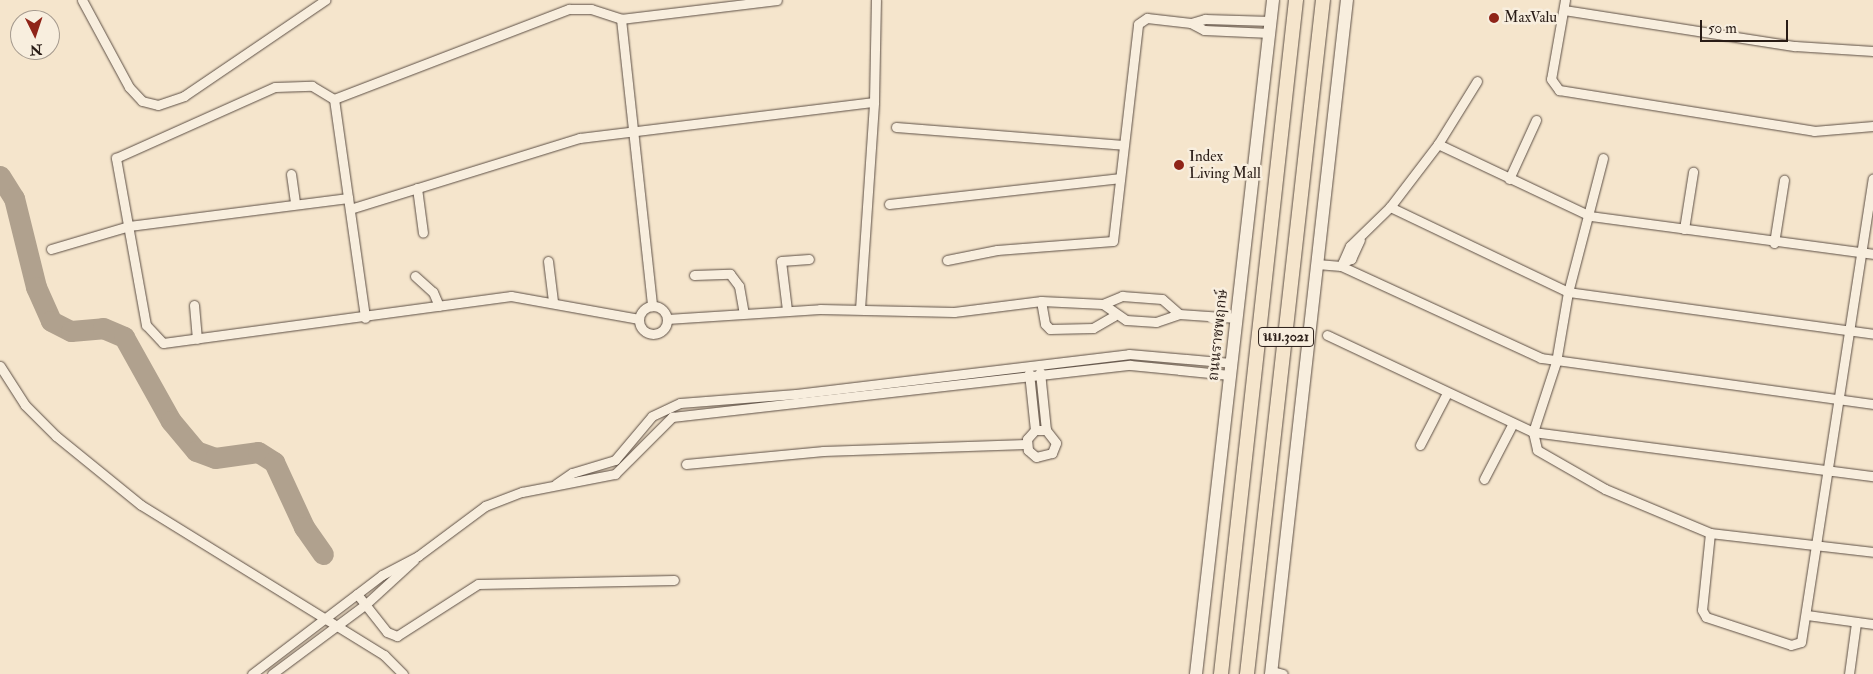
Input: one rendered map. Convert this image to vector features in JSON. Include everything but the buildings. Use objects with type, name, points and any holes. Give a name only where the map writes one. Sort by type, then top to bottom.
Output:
[{"type":"main road","name":"ถนนราชพฤกษ์","points":[[1196,674],[1272,0]]},
{"type":"main road","points":[[1270,31],[1280,0]]},
{"type":"main road","name":"นบ.3021","points":[[1220,674],[1296,0]]},
{"type":"main road","name":"นบ.3021","points":[[1247,674],[1323,0]]},
{"type":"main road","name":"นบ.3021","points":[[1275,673],[1317,264],[1347,0]]},
{"type":"street","points":[[82,0],[129,87],[142,101],[158,105],[184,96],[325,0]]},
{"type":"street","points":[[334,99],[561,11],[582,8],[622,19],[777,0]]},
{"type":"street","points":[[860,309],[874,102],[876,0]]},
{"type":"street","points":[[1565,0],[1551,79],[1559,90],[1806,130],[1848,131],[1873,126]]},
{"type":"street","points":[[1564,10],[1794,46],[1873,51]]},
{"type":"street","points":[[947,260],[997,250],[1113,241],[1138,24],[1148,18],[1191,24],[1204,30],[1270,31]]},
{"type":"street","points":[[622,19],[636,133],[652,306]]},
{"type":"street","points":[[1342,264],[1344,254],[1360,240],[1390,207],[1438,144],[1477,81]]},
{"type":"street","points":[[334,99],[312,86],[275,87],[125,150],[114,165],[129,226],[149,332],[162,343],[365,318],[511,296],[553,301],[639,319]]},
{"type":"street","points":[[334,99],[365,318]]},
{"type":"street","points":[[350,209],[580,138],[636,133],[874,102]]},
{"type":"street","points":[[1509,179],[1536,120]]},
{"type":"street","points":[[896,127],[1123,145]]},
{"type":"street","points":[[1438,144],[1590,216],[1774,243],[1873,254]]},
{"type":"street","points":[[1602,158],[1590,216],[1568,292],[1556,362],[1533,432],[1541,455],[1605,489],[1710,533],[1818,549],[1873,552]]},
{"type":"street","points":[[1684,230],[1693,172]]},
{"type":"street","points":[[291,174],[295,204]]},
{"type":"street","points":[[889,204],[1119,178]]},
{"type":"street","points":[[1710,533],[1702,610],[1706,617],[1791,645],[1804,637],[1873,179]]},
{"type":"street","points":[[1774,243],[1784,180]]},
{"type":"street","points":[[417,188],[423,233]]},
{"type":"street","points":[[51,249],[129,226],[348,198]]},
{"type":"street","points":[[1390,207],[1568,292],[1873,334]]},
{"type":"street","points":[[788,310],[781,261],[809,259]]},
{"type":"street","points":[[548,262],[553,301]]},
{"type":"street","points":[[1317,264],[1342,264],[1556,362],[1873,404]]},
{"type":"street","points":[[694,275],[730,274],[739,286],[744,314]]},
{"type":"street","points":[[415,276],[433,292],[438,306]]},
{"type":"street","points":[[667,319],[788,310],[860,309],[954,312],[1041,301],[1103,304],[1122,296],[1162,299],[1179,314]]},
{"type":"street","points":[[1041,301],[1045,324],[1050,329],[1093,328],[1114,316],[1156,322],[1179,314],[1237,318]]},
{"type":"street","points":[[1103,304],[1114,316]]},
{"type":"street","points":[[194,305],[198,339]]},
{"type":"street","points":[[639,319],[652,306]]},
{"type":"street","points":[[652,306],[660,308],[667,319]]},
{"type":"street","points":[[639,319],[641,328],[653,334],[661,331],[667,319]]},
{"type":"street","points":[[1327,335],[1512,425],[1533,432],[1830,473],[1873,476]]},
{"type":"street","points":[[1129,354],[1130,365]]},
{"type":"street","points":[[556,484],[572,473],[615,460],[652,416],[669,405],[796,394],[1129,354],[1231,369]]},
{"type":"street","points":[[1040,364],[1046,430]]},
{"type":"street","points":[[252,674],[357,594],[418,556],[500,497],[556,484],[615,474],[664,421],[682,414],[797,405],[1130,365],[1231,369]]},
{"type":"street","points":[[0,366],[36,417],[96,471],[169,526],[384,655],[403,674]]},
{"type":"street","points":[[1026,444],[1035,430],[1028,366]]},
{"type":"street","points":[[1420,445],[1447,393]]},
{"type":"street","points":[[796,394],[797,405]]},
{"type":"street","points":[[1484,479],[1512,425]]},
{"type":"street","points":[[1026,444],[1036,457],[1052,453],[1055,438],[1046,430],[1035,430]]},
{"type":"street","points":[[638,433],[647,440]]},
{"type":"street","points":[[686,464],[822,451],[1026,444]]},
{"type":"street","points":[[272,674],[366,604],[418,556]]},
{"type":"street","points":[[357,594],[387,632],[397,636],[478,584],[674,580]]},
{"type":"street","points":[[1807,615],[1873,624]]},
{"type":"street","points":[[1849,674],[1856,623]]},
{"type":"waterway","points":[[0,176],[14,198],[36,287],[51,321],[71,331],[103,328],[124,337],[171,421],[196,451],[215,458],[258,452],[274,462],[304,527],[323,554]]},
{"type":"place","name":"MaxValu","points":[[1494,18]]},
{"type":"place","name":"Index Living Mall","points":[[1179,165]]}]
